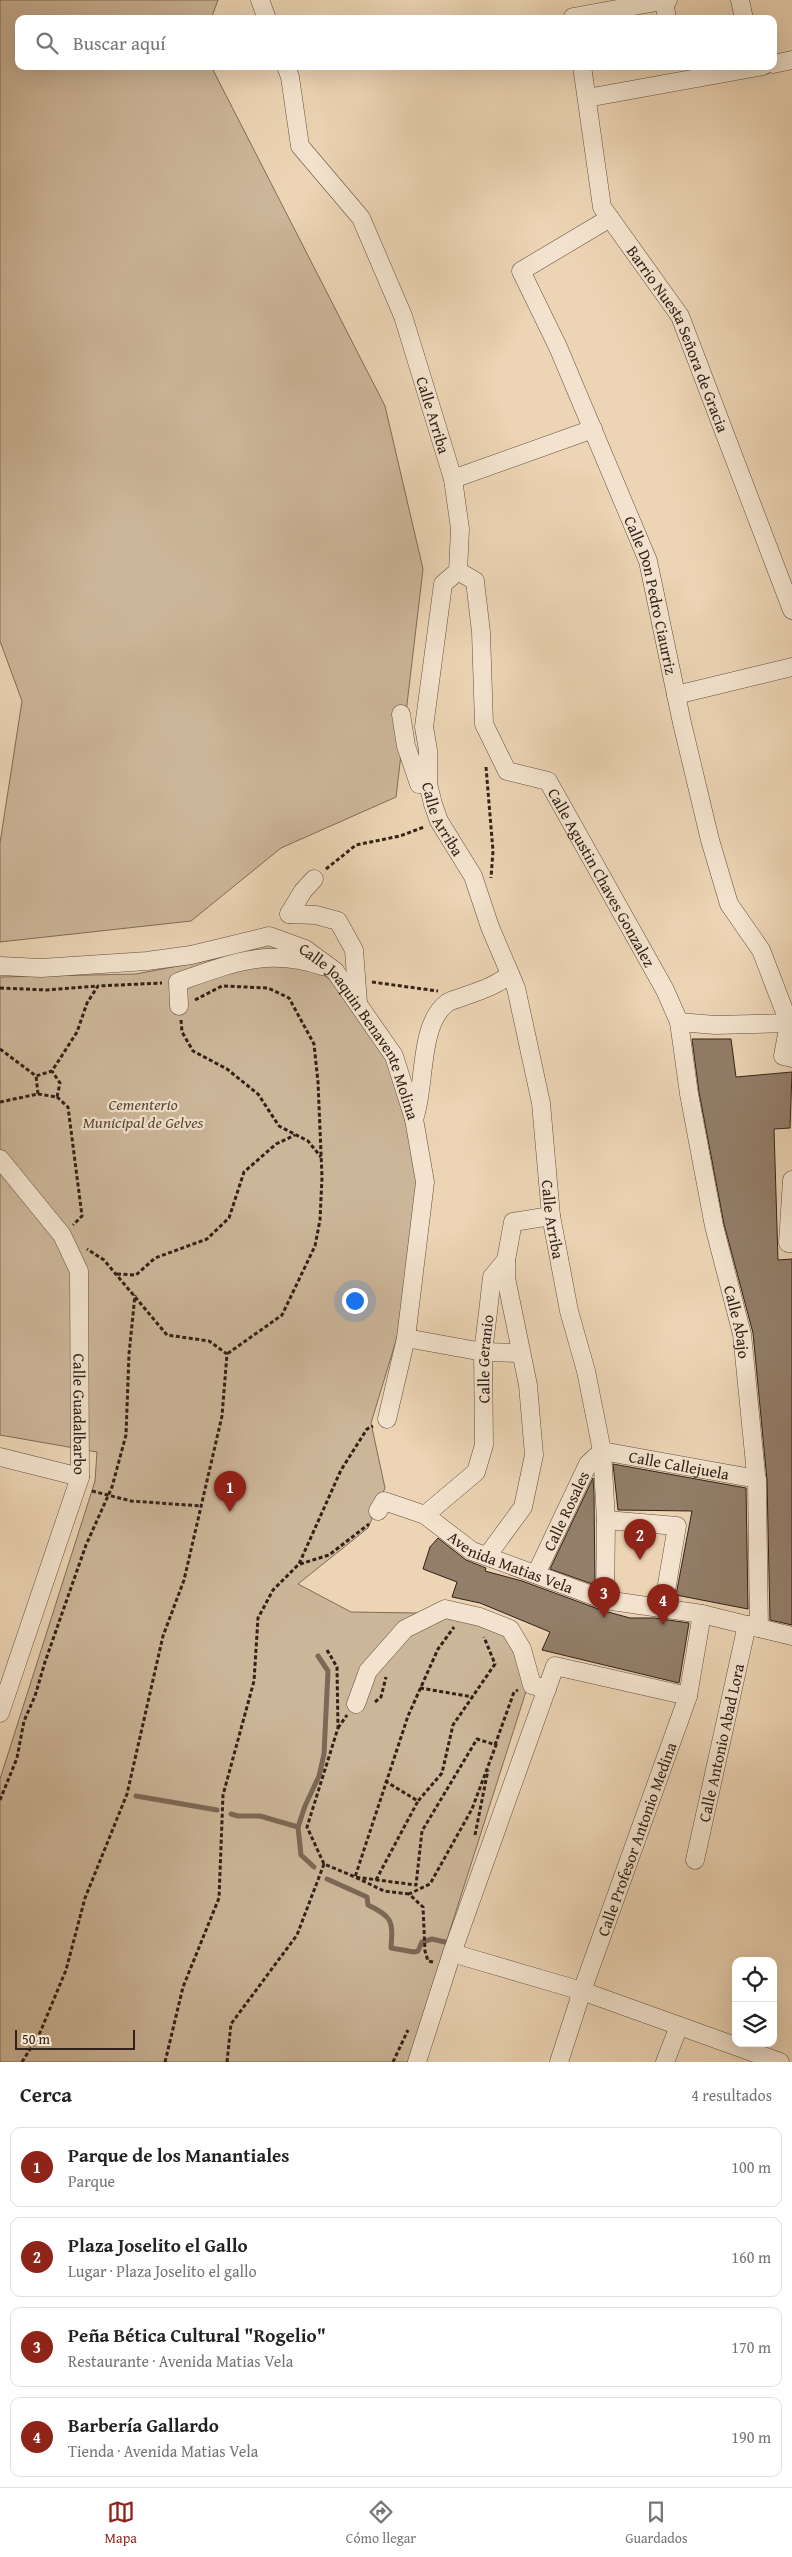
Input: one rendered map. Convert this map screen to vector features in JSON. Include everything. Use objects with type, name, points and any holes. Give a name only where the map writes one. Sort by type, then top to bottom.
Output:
[{"type":"street","points":[[260,0],[266,15]]},
{"type":"street","points":[[572,12],[665,0],[667,15]]},
{"type":"street","points":[[740,0],[743,15]]},
{"type":"street","points":[[777,63],[792,60]]},
{"type":"street","name":"Calle Arriba","points":[[288,70],[300,146],[361,218],[403,316],[454,479],[460,529],[458,571],[443,584],[440,602],[424,727],[428,750],[428,784],[439,821],[473,876],[516,988],[541,1103],[551,1216],[568,1311],[586,1371],[602,1451],[606,1520],[605,1600]]},
{"type":"street","name":"Barrio Nuesta Señora de Gracia","points":[[583,70],[602,207],[680,316],[792,610]]},
{"type":"street","points":[[587,98],[677,74],[722,70]]},
{"type":"street","name":"Calle Don Pedro Ciaurriz","points":[[610,218],[521,271],[558,347],[648,561],[676,696],[710,840],[729,904],[760,950],[791,1023]]},
{"type":"street","points":[[454,479],[593,429]]},
{"type":"street","name":"Calle Agustin Chaves Gonzalez","points":[[458,571],[475,581],[481,632],[484,724],[490,738],[507,771],[548,781],[666,990],[679,1022]]},
{"type":"street","points":[[676,696],[792,668]]},
{"type":"street","points":[[401,714],[406,746],[419,784],[428,784]]},
{"type":"street","points":[[314,879],[303,891],[289,914],[316,914],[338,920],[354,950],[358,980],[358,1003]]},
{"type":"street","name":"Calle Joaquin Benavente Molina","points":[[0,966],[41,968],[147,961],[191,955],[268,936],[305,949],[334,971],[394,1056],[414,1119],[424,1182],[406,1338],[387,1419]]},
{"type":"street","points":[[179,1006],[178,982],[247,958],[279,956],[310,962],[334,971]]},
{"type":"street","points":[[414,1119],[420,1102],[426,1044],[434,1020],[448,1003],[500,983],[510,974]]},
{"type":"street","points":[[679,1022],[716,1025],[791,1023],[783,1056],[792,1058]]},
{"type":"street","name":"Calle Abajo","points":[[679,1022],[689,1094],[714,1226],[742,1334],[757,1479],[753,1627]]},
{"type":"street","name":"Calle Guadalbarbo","points":[[0,1159],[62,1235],[79,1271],[78,1482],[0,1713]]},
{"type":"street","points":[[792,1180],[788,1243],[792,1243]]},
{"type":"street","name":"Calle Geranio","points":[[425,1515],[476,1472],[484,1445],[483,1352],[492,1277],[506,1260],[513,1222],[551,1216]]},
{"type":"street","points":[[487,1556],[523,1507],[534,1455],[528,1384],[520,1353],[506,1278],[506,1260]]},
{"type":"street","points":[[406,1338],[483,1352],[520,1353]]},
{"type":"street","name":"Calle Callejuela","points":[[602,1451],[757,1479]]},
{"type":"street","name":"Calle Rosales","points":[[536,1574],[588,1464],[602,1451]]},
{"type":"street","points":[[0,1457],[78,1482]]},
{"type":"street","name":"Avenida Matias Vela","points":[[381,1506],[425,1515],[472,1551],[605,1600],[702,1614],[792,1636]]},
{"type":"street","points":[[606,1520],[677,1526],[663,1608]]},
{"type":"street","points":[[356,1704],[368,1671],[405,1629],[445,1609],[480,1617],[510,1629],[522,1649],[539,1687]]},
{"type":"street","name":"Calle Profesor Antonio Medina","points":[[559,2062],[582,1991],[688,1696],[702,1614]]},
{"type":"street","name":"Calle Antonio Abad Lora","points":[[695,1860],[753,1627]]},
{"type":"street","points":[[417,2062],[539,1687],[556,1666],[688,1696]]},
{"type":"street","points":[[449,1960],[582,1991],[780,2062]]},
{"type":"street","points":[[665,2062],[679,2026]]},
{"type":"path","points":[[481,898],[491,892],[493,851],[486,768],[490,738]]},
{"type":"path","points":[[314,879],[356,845],[400,836],[439,821]]},
{"type":"path","points":[[358,980],[438,991],[448,1003]]},
{"type":"path","points":[[0,988],[47,990],[178,982]]},
{"type":"path","points":[[36,1076],[52,1071],[77,1032],[86,1002],[98,986]]},
{"type":"path","points":[[227,1354],[282,1315],[315,1246],[320,1220],[321,1157],[318,1082],[314,1044],[289,998],[268,988],[222,986],[179,1006],[182,1032],[193,1051],[227,1069],[258,1094],[279,1126],[308,1141],[321,1157]]},
{"type":"path","points":[[0,1049],[36,1076],[38,1094]]},
{"type":"path","points":[[52,1071],[60,1083],[56,1097]]},
{"type":"path","points":[[0,1102],[38,1094],[56,1097],[68,1107],[82,1216],[62,1235],[104,1260],[136,1294],[167,1335],[209,1341],[227,1354]]},
{"type":"path","points":[[117,1274],[136,1275],[155,1258],[207,1239],[229,1218],[244,1172],[276,1144],[295,1135]]},
{"type":"path","points":[[0,1800],[18,1758],[24,1721],[35,1696],[44,1662],[86,1546],[109,1494],[126,1435],[129,1354],[136,1294]]},
{"type":"path","points":[[22,2062],[39,2035],[66,1970],[85,1898],[127,1794],[163,1636],[184,1580],[222,1416],[227,1354]]},
{"type":"path","points":[[165,2062],[183,1988],[219,1898],[223,1796],[254,1681],[258,1618],[273,1590],[299,1564],[341,1470],[367,1429],[387,1419]]},
{"type":"path","points":[[78,1482],[131,1501],[201,1506]]},
{"type":"path","points":[[299,1564],[329,1555],[367,1526],[381,1506]]},
{"type":"path","points":[[445,1628],[459,1626]]},
{"type":"path","points":[[355,1877],[408,1716],[438,1649],[452,1627]]},
{"type":"path","points":[[376,1880],[418,1801],[442,1772],[453,1725],[495,1664],[483,1636],[478,1632]]},
{"type":"path","points":[[327,1650],[337,1668],[338,1728],[307,1827],[324,1864],[384,1891],[409,1894],[430,1884],[472,1809],[496,1745]]},
{"type":"path","points":[[338,1728],[356,1704],[365,1711],[381,1697],[387,1672]]},
{"type":"path","points":[[474,1840],[490,1762],[514,1692],[539,1687]]},
{"type":"path","points":[[420,1688],[473,1697]]},
{"type":"path","points":[[355,1877],[416,1885],[422,1831],[477,1739],[496,1745]]},
{"type":"path","points":[[386,1781],[418,1801]]},
{"type":"path","points":[[227,2062],[231,2024],[297,1936],[324,1864]]},
{"type":"path","points":[[409,1894],[423,1907],[425,1951],[428,1960],[449,1960]]},
{"type":"green space","points":[[0,0],[218,0],[212,15],[15,15],[15,70],[213,70],[385,406],[423,569],[396,797],[281,848],[191,921],[0,942],[0,843],[22,701],[0,641]]},
{"type":"green space","name":"Cementerio Municipal de Gelves","points":[[265,943],[291,950],[342,989],[382,1045],[409,1133],[419,1181],[398,1334],[371,1423],[385,1488],[368,1528],[298,1584],[351,1612],[485,1614],[521,1656],[529,1682],[408,2062],[0,2062],[0,1779],[95,1481],[97,1452],[0,1435],[0,977],[136,974],[215,959]]},
{"type":"building","points":[[692,1039],[731,1039],[736,1077],[792,1072],[790,1128],[774,1129],[778,1260],[792,1259],[792,1625],[770,1620],[767,1480],[753,1333],[724,1224],[699,1092]]},
{"type":"building","points":[[613,1464],[746,1488],[748,1609],[676,1595],[692,1511],[618,1510]]},
{"type":"building","points":[[593,1478],[594,1493],[595,1585],[550,1569]]},
{"type":"building","points":[[438,1538],[466,1560],[486,1568],[485,1571],[522,1581],[601,1610],[630,1618],[654,1618],[689,1623],[679,1683],[542,1650],[550,1632],[480,1603],[452,1597],[457,1582],[423,1569],[430,1547]]},
{"type":"waterway","points":[[314,1867],[301,1855],[298,1827],[305,1806],[319,1776],[324,1754],[328,1671],[318,1656]]},
{"type":"waterway","points":[[136,1796],[217,1810]]},
{"type":"waterway","points":[[231,1814],[238,1816],[260,1816],[298,1827]]},
{"type":"waterway","points":[[327,1879],[367,1897],[368,1905],[387,1917],[390,1921],[392,1932],[391,1948],[414,1952],[418,1951],[422,1942],[432,1939],[445,1942]]},
{"type":"place","name":"Parque de los Manantiales","points":[[230,1512]]},
{"type":"place","name":"Plaza Joselito el Gallo","points":[[640,1560]]},
{"type":"place","name":"Peña Bética Cultural \"Rogelio\"","points":[[604,1618]]},
{"type":"place","name":"Barbería Gallardo","points":[[663,1625]]}]
